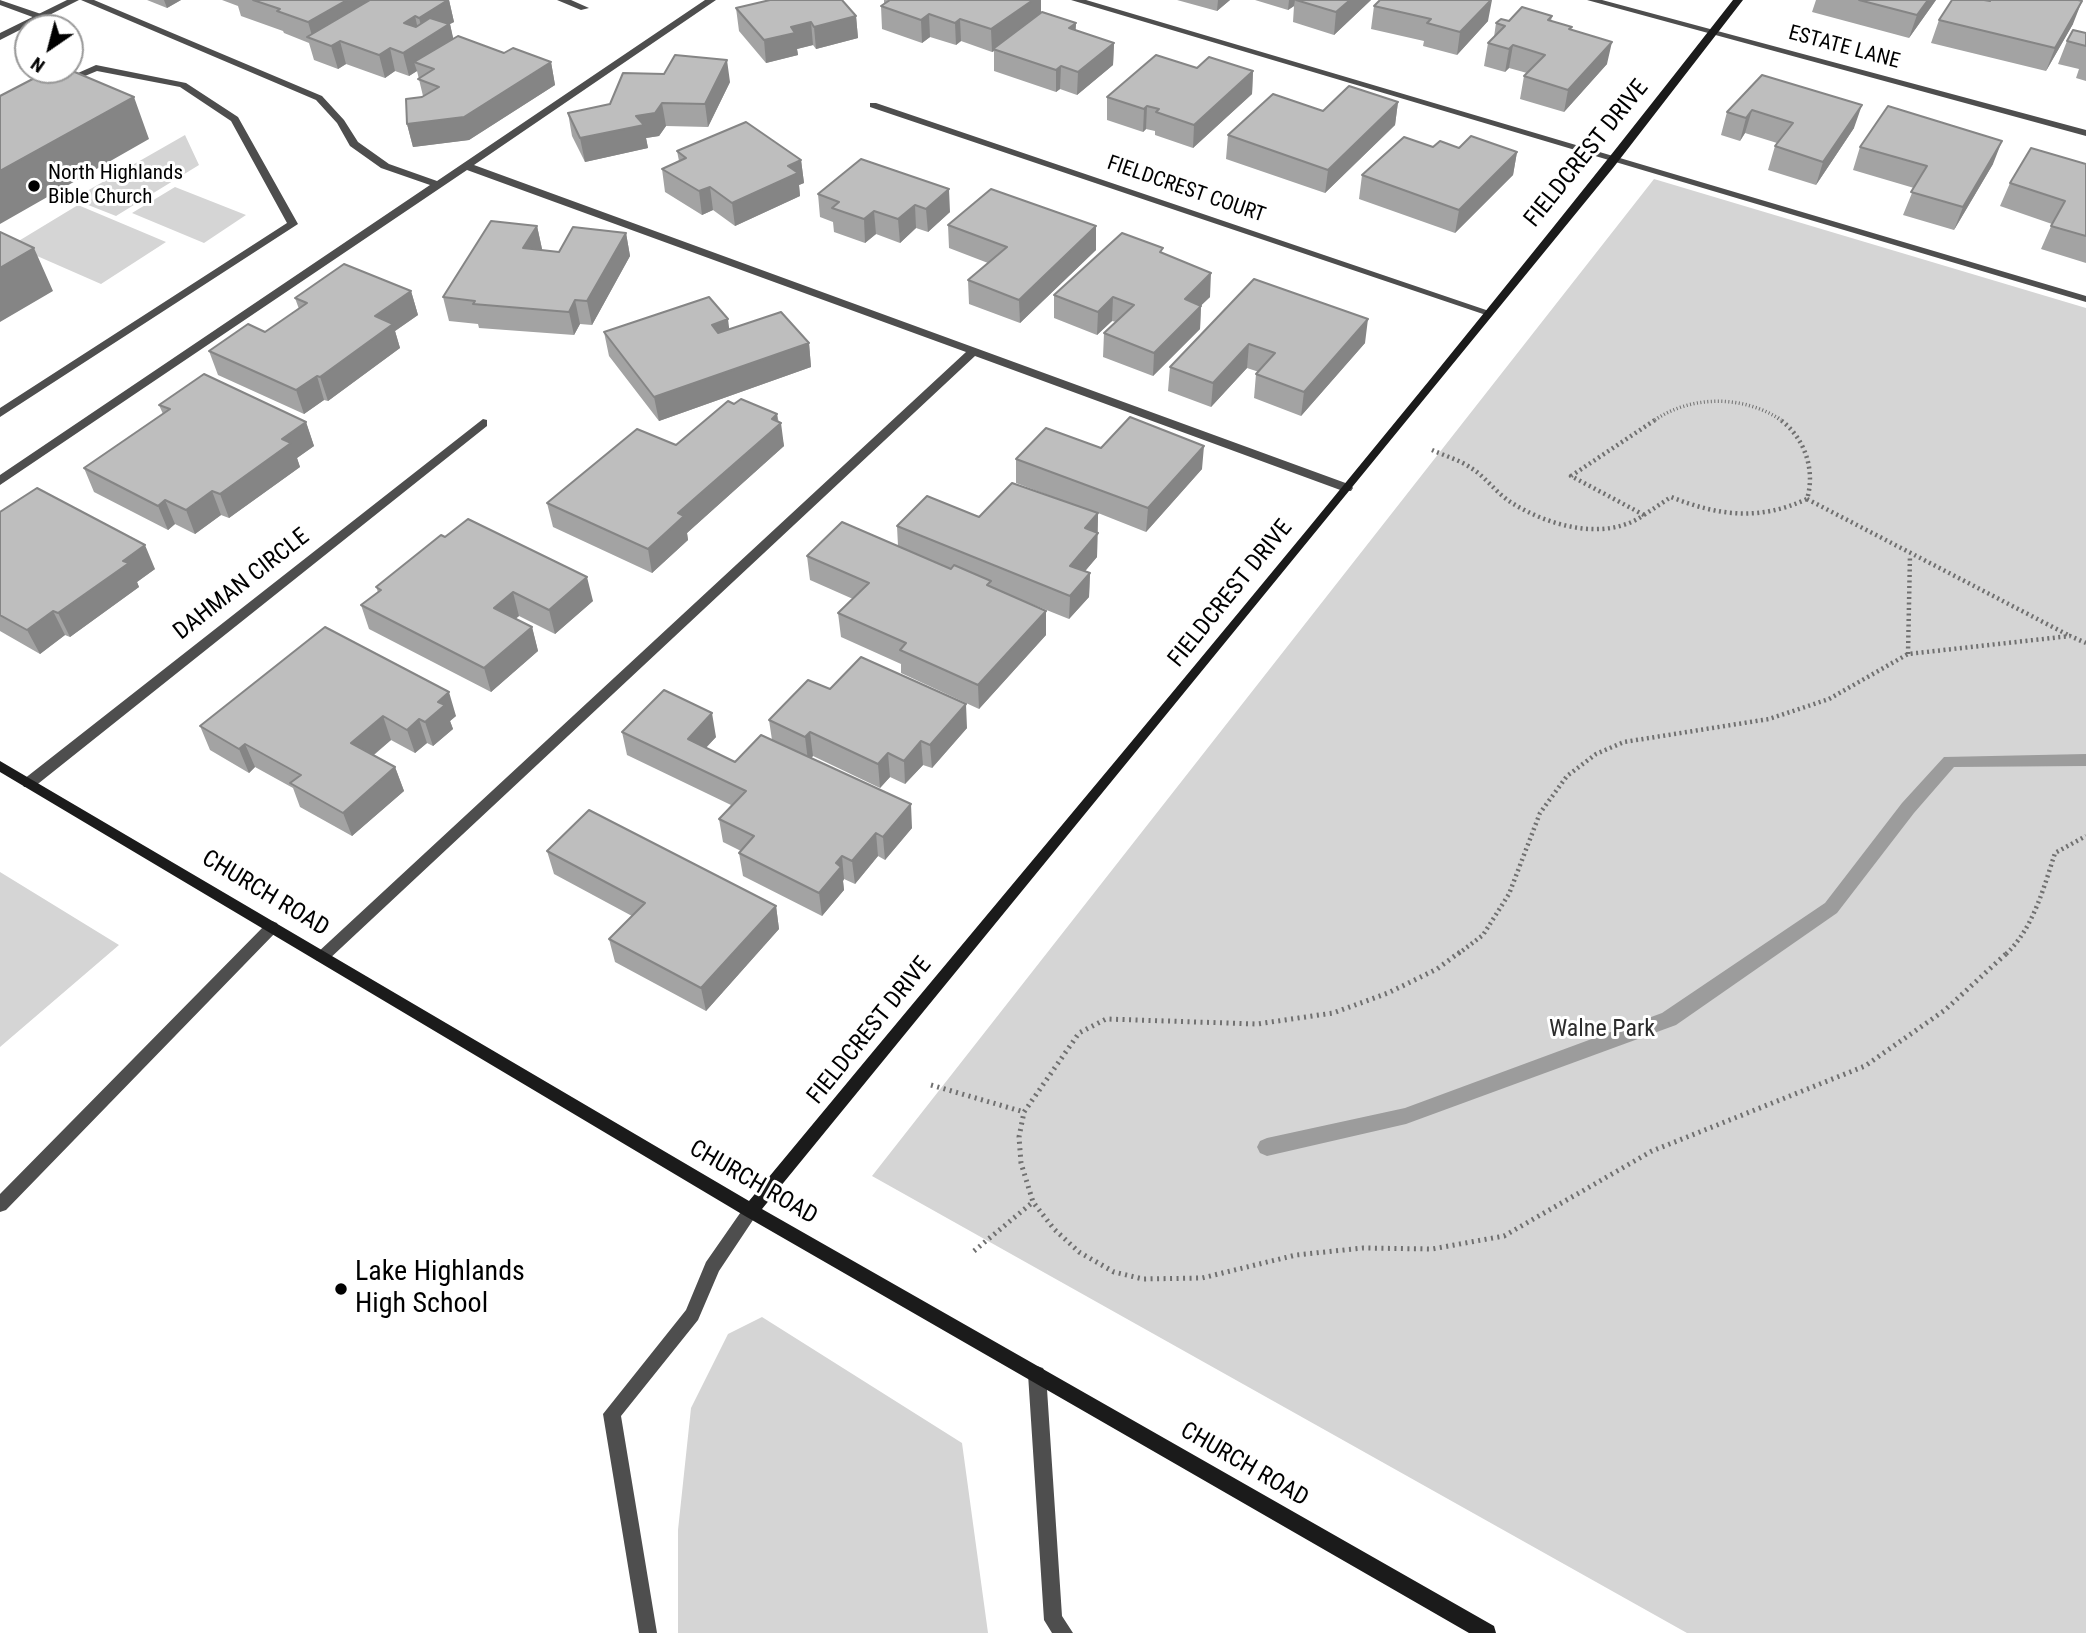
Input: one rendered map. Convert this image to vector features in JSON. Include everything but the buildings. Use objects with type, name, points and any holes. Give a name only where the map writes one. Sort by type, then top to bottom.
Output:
[{"type":"street","points":[[47,14],[74,0]]},
{"type":"street","points":[[86,0],[319,98],[341,122],[354,144],[385,166],[439,186]]},
{"type":"street","points":[[562,0],[584,8]]},
{"type":"street","points":[[0,481],[711,0]]},
{"type":"street","points":[[1076,0],[2086,299]]},
{"type":"street","name":"ESTATE LANE","points":[[1592,0],[2086,133]]},
{"type":"street","name":"FIELDCREST DRIVE","points":[[751,1211],[1347,488],[1738,0]]},
{"type":"street","points":[[0,2],[33,14]]},
{"type":"street","points":[[0,413],[293,224],[235,119],[183,85],[96,68],[48,88]]},
{"type":"street","name":"FIELDCREST COURT","points":[[873,105],[1487,312]]},
{"type":"street","points":[[467,166],[1347,488]]},
{"type":"street","points":[[322,957],[973,352]]},
{"type":"street","name":"DAHMAN CIRCLE","points":[[29,783],[483,423]]},
{"type":"street","name":"CHURCH ROAD","points":[[0,766],[751,1211],[1487,1633]]},
{"type":"street","points":[[0,1205],[272,927]]},
{"type":"street","points":[[648,1633],[612,1414],[692,1315],[712,1267],[751,1211]]},
{"type":"street","points":[[1037,1374],[1053,1620],[1064,1633]]},
{"type":"path","points":[[1645,516],[1571,476],[1675,408],[1709,402],[1745,404],[1772,413],[1791,428],[1807,453],[1811,471],[1807,499]]},
{"type":"path","points":[[1432,450],[1472,468],[1510,502],[1555,524],[1584,530],[1630,524],[1671,497],[1703,510],[1732,516],[1759,516],[1782,512],[1807,499]]},
{"type":"path","points":[[1807,499],[1910,555],[2086,643]]},
{"type":"path","points":[[1908,654],[1910,555]]},
{"type":"path","points":[[2070,636],[1908,654],[1829,699],[1769,719],[1623,742],[1596,754],[1567,776],[1540,813],[1509,894],[1483,935],[1437,969],[1388,993],[1333,1013],[1297,1020],[1257,1024],[1106,1019],[1080,1032],[1024,1112],[1019,1137],[1021,1163],[1033,1202],[1054,1228],[1080,1252],[1114,1272],[1143,1279],[1202,1278],[1296,1255],[1363,1248],[1432,1249],[1504,1236],[1652,1151],[1865,1066],[1944,1010],[2013,947],[2040,900],[2055,853],[2086,836]]},
{"type":"path","points":[[932,1085],[1024,1112]]},
{"type":"path","points":[[974,1251],[1033,1202]]},
{"type":"green space","points":[[185,135],[199,165],[116,216],[73,199]]},
{"type":"green space","name":"Walne Park","points":[[1654,179],[2086,308],[2086,1633],[1687,1633],[872,1176]]},
{"type":"green space","points":[[175,187],[246,215],[204,243],[132,213]]},
{"type":"green space","points":[[78,205],[166,242],[101,284],[12,245]]},
{"type":"green space","points":[[0,872],[119,945],[0,1047]]},
{"type":"green space","points":[[762,1317],[962,1443],[988,1633],[678,1633],[678,1530],[691,1408],[728,1334]]},
{"type":"waterway","points":[[1267,1147],[1406,1116],[1669,1019],[1831,908],[1908,808],[1950,761],[2086,760]]},
{"type":"place","name":"North Highlands Bible Church","points":[[34,186]]},
{"type":"place","name":"Lake Highlands High School","points":[[341,1289]]}]
